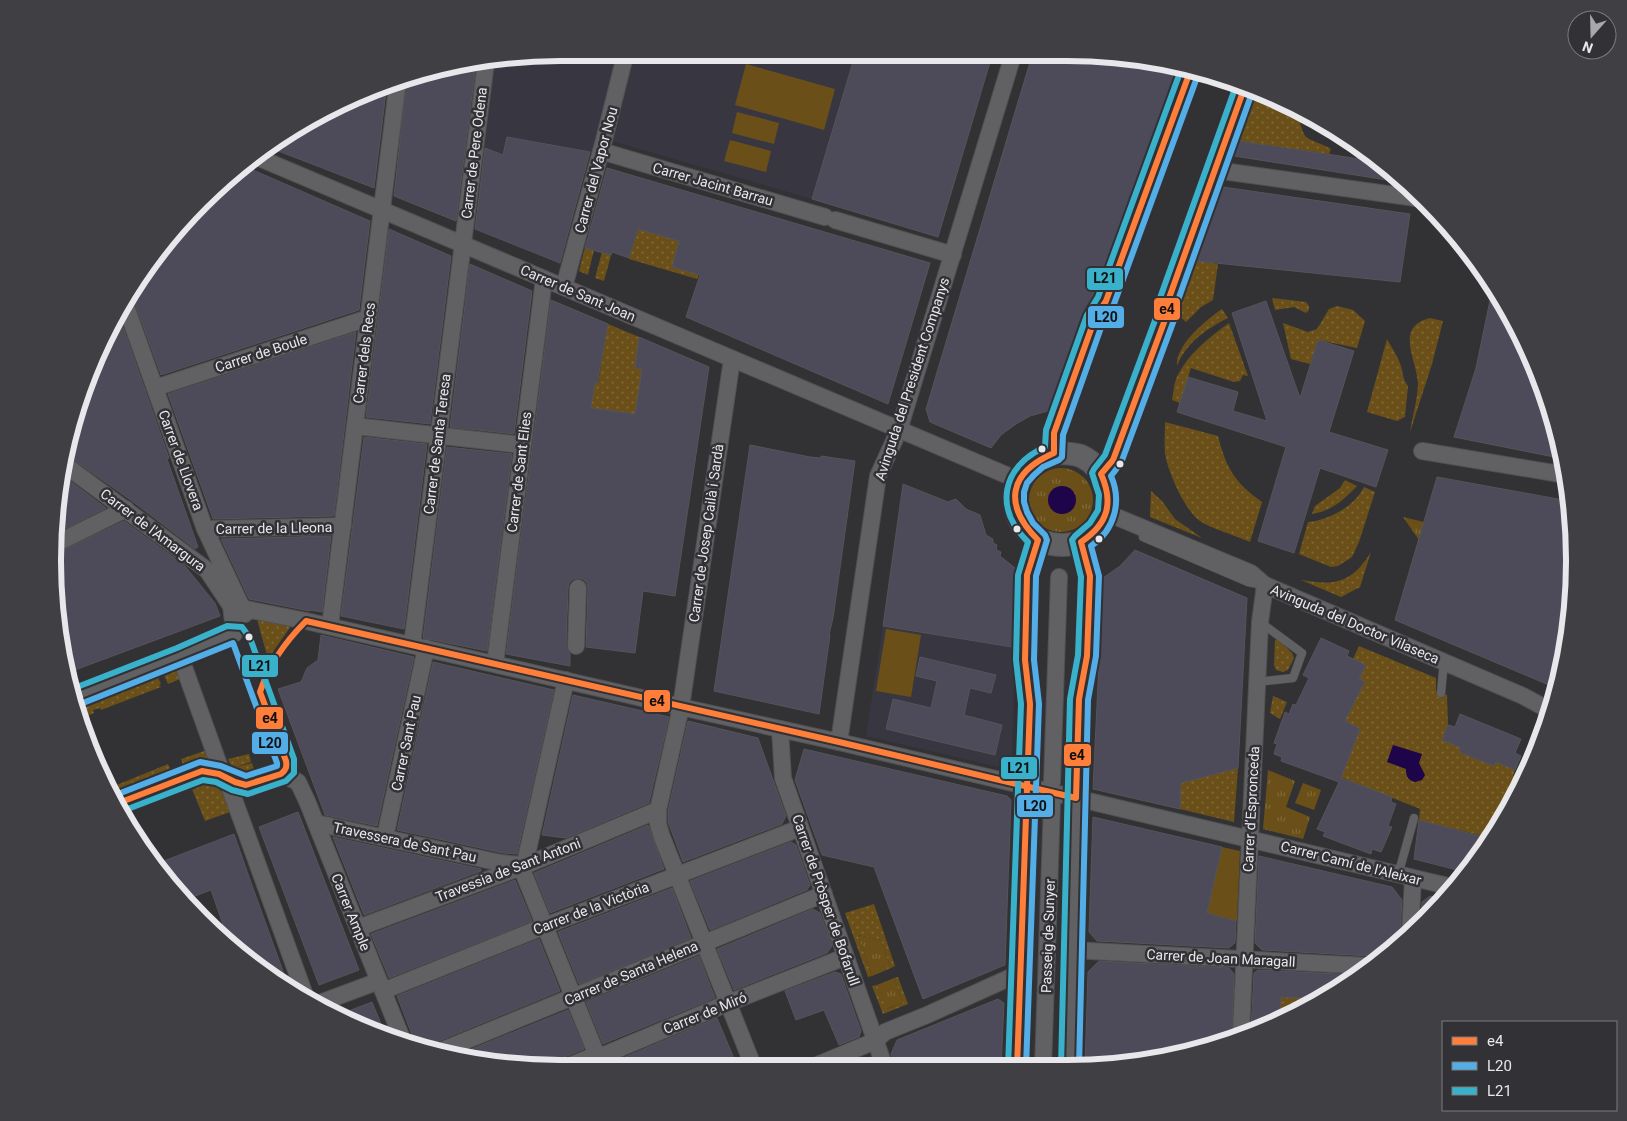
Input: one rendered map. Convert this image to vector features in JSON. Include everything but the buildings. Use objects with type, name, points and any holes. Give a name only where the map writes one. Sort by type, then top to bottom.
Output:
[{"type":"street","name":"Carrer del Vapor Nou","points":[[564,287],[602,151],[624,61]]},
{"type":"street","name":"Avinguda del President Companys","points":[[839,742],[878,476],[898,430],[1011,61]]},
{"type":"street","name":"Carrer de Pere Odena","points":[[462,244],[485,68]]},
{"type":"street","points":[[1048,455],[1054,432],[1096,318],[1106,301],[1189,77]]},
{"type":"street","name":"Carrer dels Recs","points":[[330,626],[397,89]]},
{"type":"street","points":[[1101,474],[1113,460],[1166,317],[1168,302],[1242,93]]},
{"type":"street","name":"Carrer Jacint Barrau","points":[[602,151],[953,254]]},
{"type":"street","name":"Carrer de Sant Joan","points":[[263,160],[1018,480]]},
{"type":"street","points":[[1215,170],[1409,197]]},
{"type":"street","name":"Carrer de Santa Teresa","points":[[419,647],[438,436],[462,244]]},
{"type":"street","name":"Carrer de Sant Elies","points":[[495,664],[544,279]]},
{"type":"street","name":"Carrer de Llovera","points":[[128,312],[206,530],[240,610]]},
{"type":"street","name":"Carrer de Boule","points":[[155,388],[368,318]]},
{"type":"street","name":"Carrer de Josep Cailà i Sardà","points":[[732,358],[680,707],[658,810],[658,824],[751,1060]]},
{"type":"street","points":[[355,426],[522,445]]},
{"type":"street","points":[[1422,451],[1558,474]]},
{"type":"street","points":[[1068,453],[1081,456],[1092,463],[1101,474],[1108,491],[1107,513],[1100,526],[1085,540],[1070,545],[1048,544],[1038,540],[1028,532],[1020,521],[1017,514],[1015,494],[1018,480],[1024,470],[1032,463],[1048,455],[1068,453]]},
{"type":"street","name":"Carrer de l'Amargura","points":[[70,469],[207,570],[240,610]]},
{"type":"street","points":[[62,541],[126,509]]},
{"type":"street","name":"Avinguda del Doctor Vilaseca","points":[[1107,513],[1251,574],[1265,585],[1524,696],[1544,707]]},
{"type":"street","name":"Carrer de la Lleona","points":[[206,530],[343,526]]},
{"type":"street","name":"Passeig de Sunyer","points":[[1016,1060],[1030,704],[1025,660],[1027,575],[1038,540]]},
{"type":"street","name":"Passeig de Sunyer","points":[[1070,1060],[1079,699],[1087,656],[1090,576],[1085,540]]},
{"type":"street","points":[[1052,782],[1058,577]]},
{"type":"street","name":"Carrer d’Espronceda","points":[[1242,1028],[1260,622],[1265,585]]},
{"type":"street","points":[[576,646],[578,588]]},
{"type":"street","points":[[80,695],[232,634],[233,622],[240,610]]},
{"type":"street","name":"Carrer Camí de l'Aleixar","points":[[240,610],[330,626],[839,742],[1446,886]]},
{"type":"street","name":"Carrer Sant Pau","points":[[386,837],[419,647]]},
{"type":"street","points":[[180,656],[223,776],[244,824],[302,988]]},
{"type":"street","points":[[566,680],[522,872],[598,1060]]},
{"type":"street","name":"Carrer de Pròsper de Bofarull","points":[[780,729],[783,778],[883,1060]]},
{"type":"street","points":[[123,801],[202,771],[213,772],[223,776]]},
{"type":"street","name":"Carrer Ample","points":[[223,776],[246,785],[281,774],[299,784],[400,1033]]},
{"type":"street","name":"Passeig de Sunyer","points":[[1043,1060],[1052,803]]},
{"type":"street","name":"Travessia de Sant Antoni","points":[[358,928],[524,866],[658,810]]},
{"type":"street","name":"Travessera de Sant Pau","points":[[316,823],[501,863],[524,866]]},
{"type":"street","name":"Carrer de la Victòria","points":[[327,1001],[380,986],[545,926],[800,828]]},
{"type":"street","points":[[1406,877],[1409,924]]},
{"type":"street","name":"Carrer de Santa Helena","points":[[450,1047],[824,894]]},
{"type":"street","name":"Carrer de Joan Maragall","points":[[1072,950],[1358,965]]},
{"type":"street","name":"Carrer de Miró","points":[[600,1060],[604,1055],[845,956]]},
{"type":"street","points":[[829,1060],[875,1041],[885,1032],[1020,973]]},
{"type":"lane","points":[[1071,411],[1104,321],[1106,301]]},
{"type":"lane","points":[[1114,430],[1154,323],[1168,302]]},
{"type":"lane","points":[[1142,537],[1248,582],[1265,585]]},
{"type":"lane","points":[[1030,704],[1036,584]]},
{"type":"lane","points":[[1079,699],[1081,585]]},
{"type":"lane","points":[[1257,682],[1293,678],[1302,653],[1260,622]]},
{"type":"lane","points":[[1441,693],[1444,661]]},
{"type":"lane","points":[[1406,877],[1414,818]]},
{"type":"shaded area","points":[[616,61],[592,152],[507,138],[503,155],[482,147],[492,66],[528,62]]},
{"type":"shaded area","points":[[633,61],[854,61],[812,199],[612,141]]},
{"type":"shaded area","points":[[1062,486],[1072,490],[1076,500],[1072,510],[1062,514],[1052,510],[1048,500],[1052,490]]},
{"type":"shaded area","points":[[883,626],[1015,648],[1012,757],[999,767],[866,736]]},
{"type":"shaded area","points":[[1393,745],[1422,754],[1419,763],[1425,775],[1422,780],[1415,782],[1411,780],[1407,776],[1406,769],[1387,762]]},
{"type":"green space","points":[[746,64],[835,89],[824,130],[735,105]]},
{"type":"green space","points":[[1253,97],[1299,119],[1306,137],[1331,149],[1329,154],[1239,141]]},
{"type":"green space","points":[[737,112],[779,123],[774,144],[732,133]]},
{"type":"green space","points":[[730,140],[771,151],[766,172],[724,161]]},
{"type":"green space","points":[[638,229],[679,241],[672,267],[699,274],[697,279],[629,259]]},
{"type":"green space","points":[[585,247],[594,250],[588,275],[579,271]]},
{"type":"green space","points":[[602,252],[611,255],[604,281],[595,278]]},
{"type":"green space","points":[[1196,261],[1218,264],[1213,300],[1201,307],[1186,322],[1177,314]]},
{"type":"green space","points":[[1272,298],[1306,302],[1309,310],[1306,313],[1294,307],[1275,310]]},
{"type":"green space","points":[[1337,306],[1353,310],[1365,321],[1357,348],[1318,340],[1310,364],[1291,359],[1283,323],[1308,332],[1317,329],[1329,309]]},
{"type":"green space","points":[[1222,309],[1228,318],[1212,327],[1191,344],[1177,366],[1178,358],[1186,341],[1208,319]]},
{"type":"green space","points":[[1430,318],[1443,321],[1432,364],[1410,432],[1418,383],[1410,345],[1410,336],[1419,322]]},
{"type":"green space","points":[[1229,323],[1248,376],[1243,375],[1240,381],[1234,382],[1191,368],[1180,403],[1172,400],[1177,376],[1189,358],[1208,339]]},
{"type":"green space","points":[[608,324],[639,337],[635,368],[657,372],[635,414],[591,408],[595,383],[598,383]]},
{"type":"green space","points":[[1387,339],[1398,359],[1408,386],[1405,417],[1397,421],[1367,412]]},
{"type":"green space","points":[[1165,422],[1218,436],[1224,457],[1233,474],[1245,488],[1262,502],[1250,542],[1204,524],[1188,509],[1166,460]]},
{"type":"green space","points":[[1055,468],[1067,468],[1084,477],[1091,488],[1093,500],[1091,512],[1084,523],[1067,532],[1055,532],[1043,527],[1034,518],[1029,506],[1029,494],[1034,482],[1043,473]]},
{"type":"green space","points":[[1345,480],[1357,486],[1337,504],[1319,513],[1312,514],[1315,506],[1340,488]]},
{"type":"green space","points":[[1364,487],[1375,492],[1359,542],[1352,557],[1338,566],[1331,567],[1299,554],[1308,522],[1316,521],[1340,511],[1354,501]]},
{"type":"green space","points":[[1151,491],[1162,501],[1175,519],[1202,538],[1150,517]]},
{"type":"green space","points":[[1403,517],[1424,522],[1419,540]]},
{"type":"green space","points":[[1371,552],[1360,587],[1341,597],[1301,580],[1324,583],[1342,580],[1357,570]]},
{"type":"green space","points":[[257,619],[291,626],[268,659]]},
{"type":"green space","points":[[886,629],[921,635],[911,697],[876,691]]},
{"type":"green space","points":[[1278,639],[1292,653],[1294,658],[1288,670],[1283,672],[1276,670],[1274,665],[1275,640]]},
{"type":"green space","points":[[1359,646],[1436,678],[1436,691],[1447,695],[1448,725],[1442,740],[1461,748],[1459,752],[1494,766],[1496,762],[1515,770],[1513,776],[1516,777],[1483,836],[1419,820],[1420,809],[1338,776],[1344,769],[1360,729],[1332,714],[1364,681],[1359,679],[1366,665],[1353,659]]},
{"type":"green space","points":[[175,666],[179,668],[185,677],[168,684],[162,671]]},
{"type":"green space","points":[[156,673],[161,684],[159,685],[161,687],[101,710],[100,708],[93,710],[94,713],[86,716],[83,706],[114,694],[112,689]]},
{"type":"green space","points":[[1273,696],[1287,702],[1280,719],[1270,713]]},
{"type":"green space","points":[[210,749],[206,762],[185,771],[181,759]]},
{"type":"green space","points":[[249,754],[251,762],[233,768],[252,763],[257,778],[241,778],[235,773],[228,759]]},
{"type":"green space","points":[[168,764],[173,776],[121,797],[115,786]]},
{"type":"green space","points":[[1238,768],[1234,822],[1180,809],[1181,783]]},
{"type":"green space","points":[[1268,770],[1295,781],[1286,807],[1310,817],[1303,839],[1263,829]]},
{"type":"green space","points":[[204,779],[210,780],[218,787],[224,796],[230,812],[205,821],[190,784]]},
{"type":"green space","points":[[1303,783],[1321,790],[1314,810],[1295,803]]},
{"type":"green space","points":[[1222,847],[1240,851],[1237,921],[1207,913]]},
{"type":"green space","points":[[874,904],[895,966],[891,968],[881,940],[858,935],[872,976],[868,977],[845,913]]},
{"type":"green space","points":[[858,935],[881,940],[891,968],[872,976]]},
{"type":"green space","points":[[898,977],[908,1004],[883,1014],[872,986],[877,985],[887,1009],[903,1003],[894,978]]},
{"type":"green space","points":[[894,978],[903,1003],[886,1009],[877,985]]},
{"type":"green space","points":[[1275,996],[1306,998],[1287,1008],[1275,1014]]},
{"type":"tunnel","points":[[118,330],[133,326]]},
{"type":"transit line","name":"L21","points":[[1008,1060],[1021,704],[1016,660],[1018,575],[1028,542],[1017,529],[1010,516],[1007,490],[1011,477],[1019,466],[1030,455],[1045,447],[1046,430],[1087,315],[1098,297],[1179,74]]},
{"type":"transit line","name":"e4","points":[[1017,1060],[1030,704],[1025,660],[1027,575],[1038,540],[1019,514],[1016,491],[1019,480],[1027,470],[1054,453],[1054,433],[1095,318],[1106,301],[1188,76]]},
{"type":"transit line","name":"L20","points":[[1026,1060],[1039,704],[1034,660],[1036,576],[1047,540],[1045,535],[1033,523],[1027,512],[1024,492],[1027,483],[1034,475],[1043,467],[1062,457],[1063,435],[1103,322],[1114,304],[1197,78]]},
{"type":"transit line","name":"L21","points":[[1061,1060],[1070,699],[1078,655],[1081,577],[1072,540],[1090,523],[1098,510],[1099,495],[1092,473],[1105,455],[1157,315],[1160,298],[1234,91]]},
{"type":"transit line","name":"e4","points":[[123,801],[202,771],[219,774],[246,785],[283,773],[286,768],[286,761],[260,692],[278,654],[306,621],[1076,798],[1079,699],[1087,656],[1090,576],[1081,542],[1097,528],[1106,512],[1108,504],[1107,494],[1101,474],[1113,460],[1166,317],[1168,301],[1242,93]]},
{"type":"transit line","name":"L20","points":[[1079,1060],[1088,700],[1096,656],[1099,576],[1091,546],[1106,532],[1111,523],[1116,505],[1116,495],[1111,476],[1121,463],[1174,320],[1177,303],[1251,96]]},
{"type":"transit line","name":"L21","points":[[77,687],[177,648],[227,626],[242,627],[250,638],[294,759],[294,773],[286,781],[248,794],[232,790],[216,782],[203,780],[128,809]]},
{"type":"transit line","name":"L20","points":[[82,703],[233,643],[277,766],[246,776],[221,766],[200,762],[119,793]]}]
